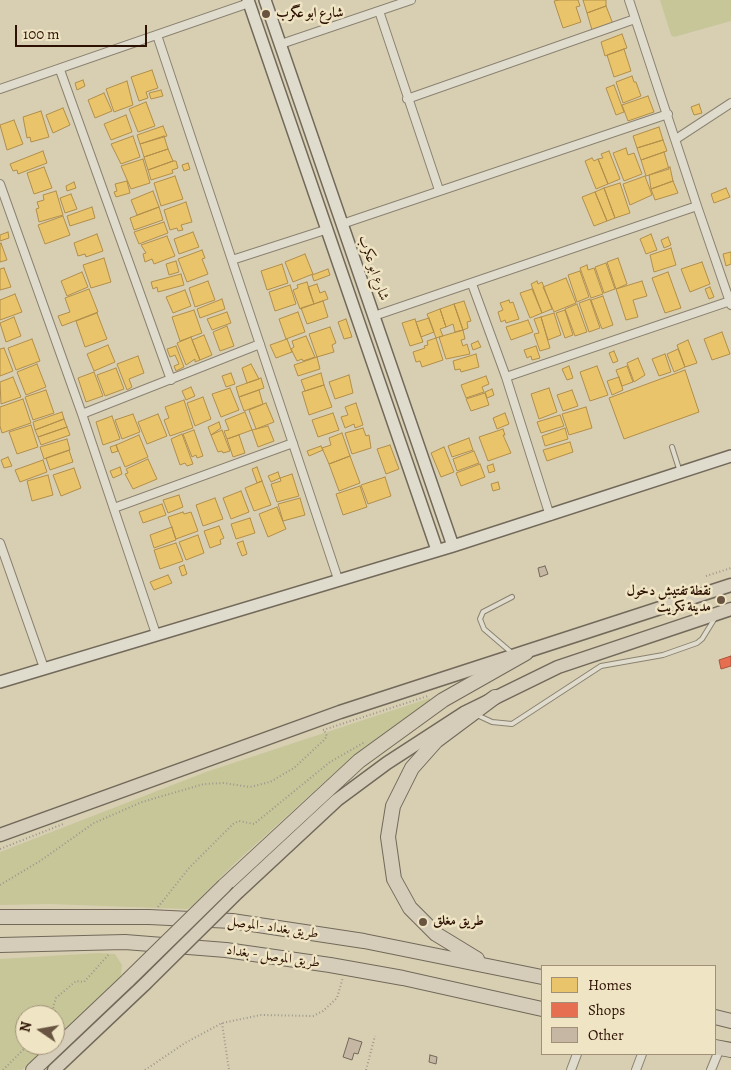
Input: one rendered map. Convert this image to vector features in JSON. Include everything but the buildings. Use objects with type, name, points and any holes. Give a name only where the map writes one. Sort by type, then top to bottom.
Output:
[{"type":"highway","points":[[32,1070],[224,886],[359,761],[443,700],[521,655]]},
{"type":"highway","points":[[491,966],[448,943],[418,918],[394,879],[388,852],[389,822],[403,783],[412,768],[436,741],[495,697]]},
{"type":"highway","name":"طريق بغداد -الموصل","points":[[0,917],[149,917],[232,921],[364,940],[541,978]]},
{"type":"highway","name":"طريق الموصل - بغداد","points":[[0,946],[120,942],[226,950],[345,967],[435,985],[541,1010]]},
{"type":"highway","points":[[716,1017],[731,1021]]},
{"type":"main road","points":[[0,835],[233,749],[731,585]]},
{"type":"main road","points":[[54,1070],[238,892],[337,800],[430,733],[495,697],[558,667],[731,609]]},
{"type":"street","name":"شارع ابو عكرب","points":[[265,0],[453,546]]},
{"type":"street","points":[[281,44],[411,0]]},
{"type":"street","points":[[506,378],[730,303],[629,0]]},
{"type":"street","points":[[0,89],[60,70],[249,2],[437,550]]},
{"type":"street","points":[[379,11],[439,190]]},
{"type":"street","points":[[407,99],[635,19]]},
{"type":"street","points":[[157,35],[338,579]]},
{"type":"street","points":[[60,70],[171,380]]},
{"type":"street","points":[[676,139],[731,103]]},
{"type":"street","points":[[342,224],[668,114]]},
{"type":"street","points":[[296,138],[312,133]]},
{"type":"street","points":[[0,184],[82,414],[156,634]]},
{"type":"street","points":[[374,316],[697,206]]},
{"type":"street","points":[[232,260],[328,229]]},
{"type":"street","points":[[472,284],[506,378],[550,516]]},
{"type":"street","points":[[82,414],[260,344]]},
{"type":"street","points":[[114,508],[293,443]]},
{"type":"street","points":[[0,682],[453,546],[731,456]]},
{"type":"street","points":[[0,543],[44,668]]},
{"type":"street","points":[[711,1070],[722,1048]]},
{"type":"street","points":[[570,1070],[576,1055]]},
{"type":"street","points":[[636,1070],[642,1055]]},
{"type":"lane","points":[[672,447],[680,472]]},
{"type":"lane","points":[[512,597],[483,612],[480,619],[484,629],[521,655]]},
{"type":"lane","points":[[473,713],[492,722],[512,724],[601,666],[663,655],[697,643],[702,640],[717,614]]},
{"type":"path","points":[[706,576],[731,568]]},
{"type":"path","points":[[0,884],[40,861],[94,823],[142,802],[204,784],[224,783],[250,787],[270,782],[294,768],[324,740],[327,736],[324,730]]},
{"type":"path","points":[[149,917],[189,868],[233,824],[239,821],[254,824],[330,762],[366,741]]},
{"type":"path","points":[[54,1005],[56,998],[76,981],[84,982],[120,942]]},
{"type":"path","points":[[145,1070],[185,1042],[222,1023],[261,1016],[313,1016],[323,1011],[337,998],[345,967]]},
{"type":"path","points":[[222,1023],[230,1070]]},
{"type":"path","points":[[366,1070],[375,1036]]},
{"type":"path","points":[[3,1070],[18,1055]]},
{"type":"green space","points":[[660,0],[731,0],[731,21],[674,37],[671,35]]},
{"type":"green space","points":[[430,698],[432,704],[342,766],[187,909],[49,904],[0,905],[0,852],[206,772]]},
{"type":"green space","points":[[99,953],[115,954],[122,965],[121,976],[65,1029],[65,1005],[15,1005],[15,1055],[38,1055],[22,1070],[0,1070],[0,959]]},
{"type":"place","name":"شارع ابو عگرب","points":[[266,14]]},
{"type":"place","name":"نقطة تفتيش دخول مدينة تكريت","points":[[721,600]]},
{"type":"place","name":"طريق مغلق","points":[[423,922]]}]
